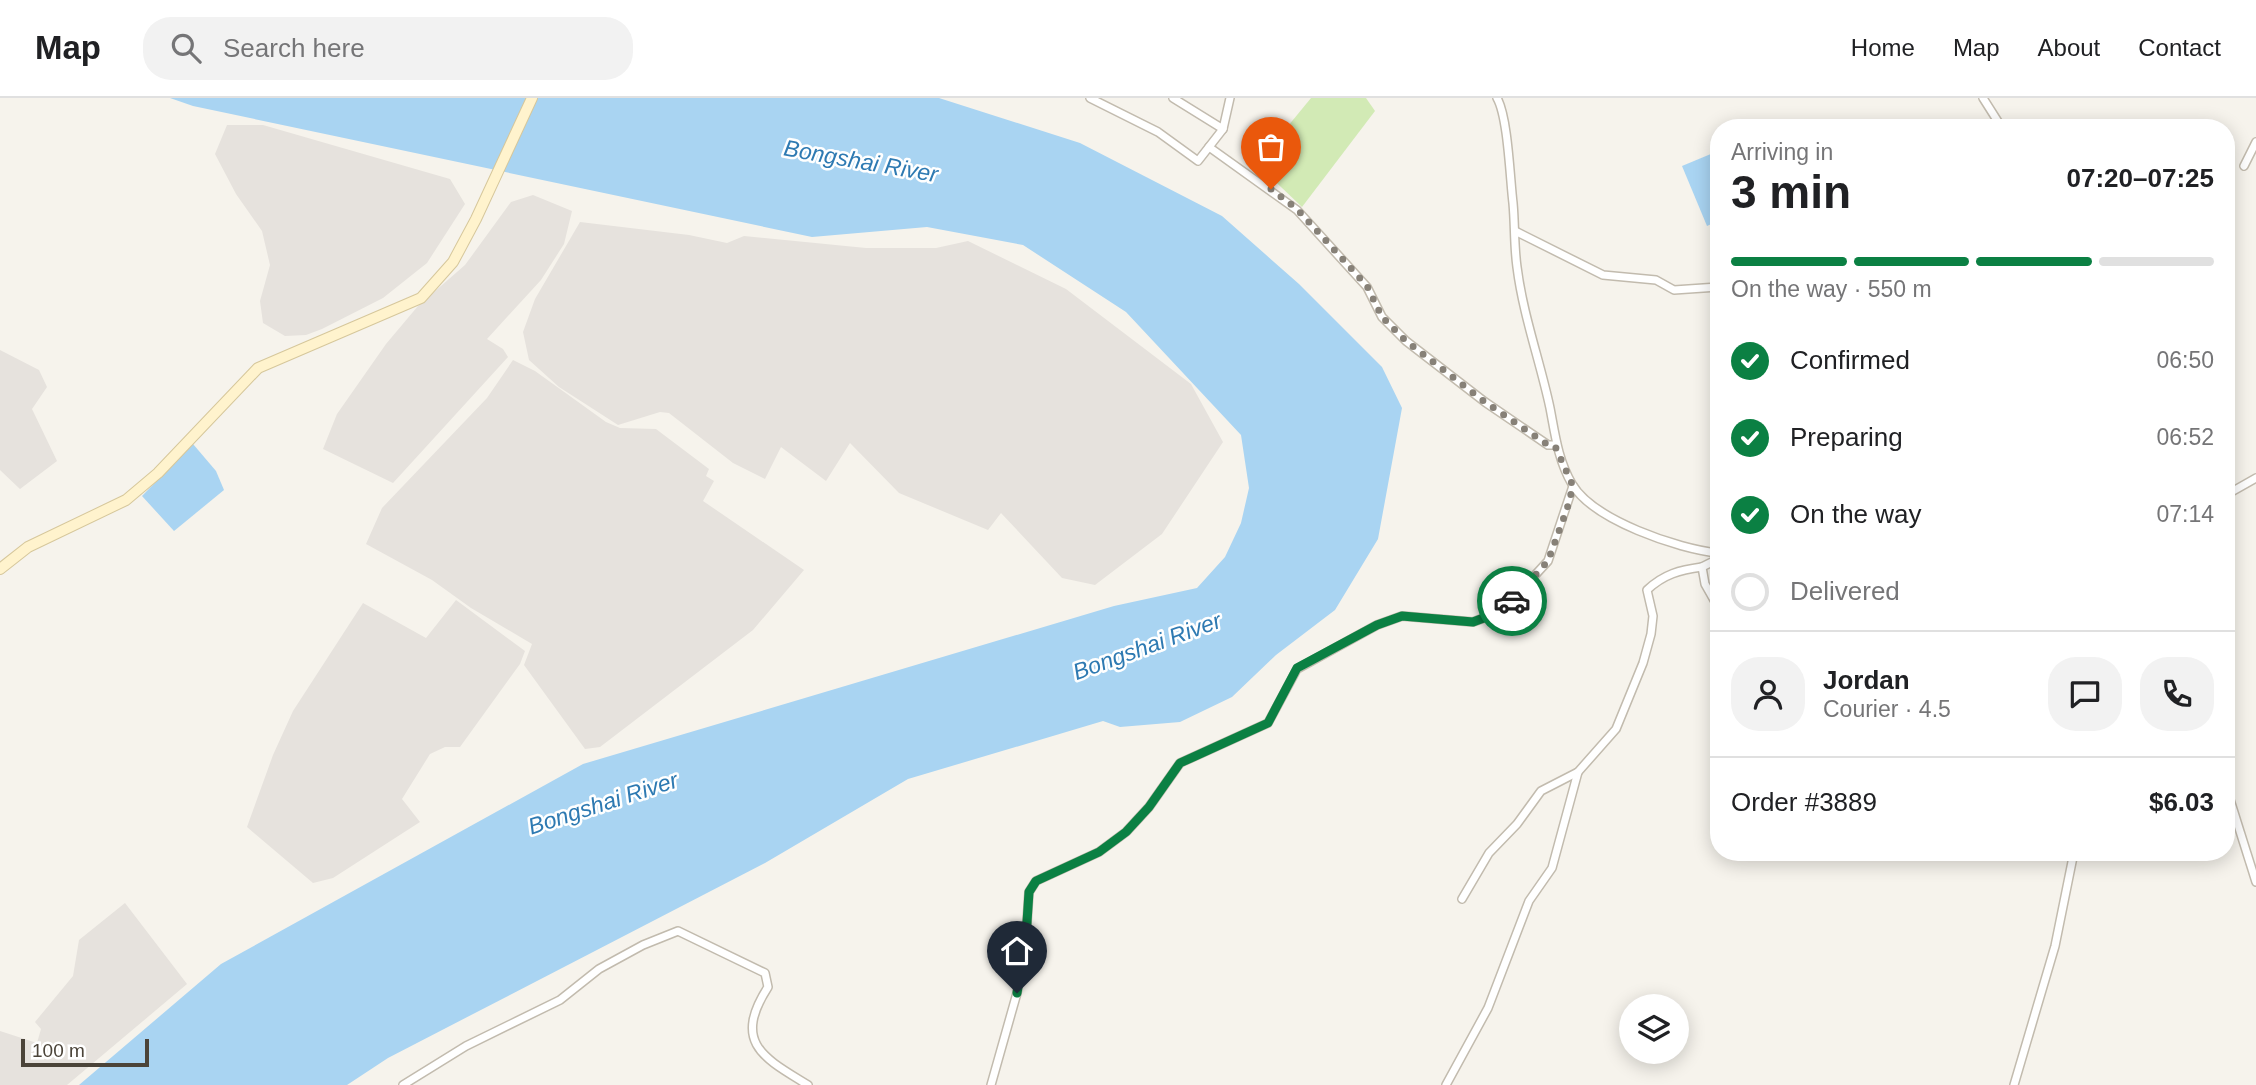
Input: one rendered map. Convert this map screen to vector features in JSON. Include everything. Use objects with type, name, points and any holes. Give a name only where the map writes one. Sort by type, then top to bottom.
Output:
[{"type":"main road","points":[[0,569],[28,547],[126,500],[158,473],[258,368],[421,298],[453,262],[532,98]]},
{"type":"street","points":[[1090,98],[1158,132],[1199,160],[1223,129],[1230,98]]},
{"type":"street","points":[[1173,98],[1223,129]]},
{"type":"street","points":[[1497,98],[1516,231],[1517,267],[1532,342],[1550,407],[1555,446],[1573,486],[1601,511],[1646,535],[1710,552]]},
{"type":"street","points":[[1983,98],[1996,119]]},
{"type":"street","points":[[2244,166],[2256,142]]},
{"type":"street","points":[[1209,147],[1297,209],[1367,286],[1382,317],[1406,341],[1485,402],[1548,445],[1555,446]]},
{"type":"street","points":[[1516,231],[1603,275],[1656,280],[1674,290],[1710,288]]},
{"type":"street","points":[[2235,490],[2256,478]]},
{"type":"street","points":[[991,1085],[1017,993],[1026,937],[1029,892],[1036,881],[1099,852],[1126,832],[1149,807],[1180,763],[1268,723],[1297,668],[1377,625],[1402,616],[1473,622],[1502,611],[1531,583],[1548,561],[1573,486]]},
{"type":"street","points":[[1462,898],[1489,853],[1517,824],[1541,791],[1578,772],[1616,729],[1643,663],[1653,617],[1647,590],[1658,579],[1679,570],[1702,568],[1710,564]]},
{"type":"street","points":[[1702,568],[1710,593]]},
{"type":"street","points":[[1446,1084],[1488,1008],[1529,901],[1552,868],[1578,772]]},
{"type":"street","points":[[2235,816],[2256,882]]},
{"type":"street","points":[[2014,1085],[2055,946],[2072,861]]},
{"type":"street","points":[[405,1085],[466,1046],[560,1000],[610,963],[678,931],[765,973],[768,987],[756,1007],[755,1041],[765,1058],[808,1085]]},
{"type":"shaded area","points":[[227,125],[263,125],[450,179],[465,204],[427,263],[383,298],[322,329],[306,335],[285,336],[263,323],[260,301],[270,265],[262,231],[236,194],[215,154]]},
{"type":"shaded area","points":[[533,195],[572,211],[564,244],[541,280],[487,339],[503,349],[508,357],[393,483],[323,449],[337,414],[386,344],[418,306],[465,265],[511,202]]},
{"type":"shaded area","points":[[580,222],[689,235],[727,243],[744,236],[866,248],[936,248],[968,241],[1066,289],[1191,384],[1223,442],[1162,534],[1095,585],[1062,578],[1001,513],[988,530],[899,493],[850,443],[826,481],[781,447],[765,479],[733,463],[669,413],[660,412],[618,425],[559,387],[529,360],[523,332],[535,299]]},
{"type":"shaded area","points":[[0,350],[39,370],[47,387],[32,409],[57,461],[20,489],[0,470]]},
{"type":"shaded area","points":[[513,360],[535,371],[606,422],[620,428],[656,429],[709,469],[706,476],[714,481],[703,501],[804,570],[753,630],[600,747],[585,749],[524,665],[532,644],[471,608],[432,580],[366,544],[382,508],[487,398]]},
{"type":"shaded area","points":[[456,600],[525,651],[520,664],[460,747],[445,747],[430,754],[402,799],[420,822],[333,878],[313,883],[247,827],[273,755],[293,711],[363,603],[426,638]]},
{"type":"shaded area","points":[[125,903],[187,984],[67,1085],[0,1085],[0,1031],[37,1043],[41,1029],[35,1022],[73,976],[79,940]]},
{"type":"green space","points":[[1311,98],[1366,98],[1375,111],[1302,207],[1257,164]]},
{"type":"water","name":"Bongshai River","points":[[170,98],[939,98],[1080,143],[1222,216],[1299,284],[1382,367],[1402,408],[1378,539],[1335,610],[1276,655],[1232,697],[1180,722],[1120,727],[1103,721],[908,779],[765,863],[388,1058],[347,1085],[79,1085],[221,964],[583,764],[1114,606],[1197,588],[1225,557],[1241,523],[1249,488],[1241,435],[1126,312],[1023,245],[927,227],[812,237],[193,106]]},
{"type":"water","points":[[1710,154],[1710,225],[1707,226],[1682,166]]},
{"type":"water","points":[[193,444],[216,471],[224,490],[174,531],[142,496]]},
{"type":"way so far","points":[[1271,189],[1297,209],[1367,286],[1382,317],[1406,341],[1485,402],[1548,445],[1555,446],[1573,486],[1567,509],[1548,561],[1512,601]]},
{"type":"route","points":[[1017,993],[1026,937],[1029,892],[1036,881],[1041,876],[1099,852],[1126,832],[1149,807],[1180,763],[1268,723],[1297,668],[1377,625],[1402,616],[1473,622],[1502,611],[1512,601]]}]
